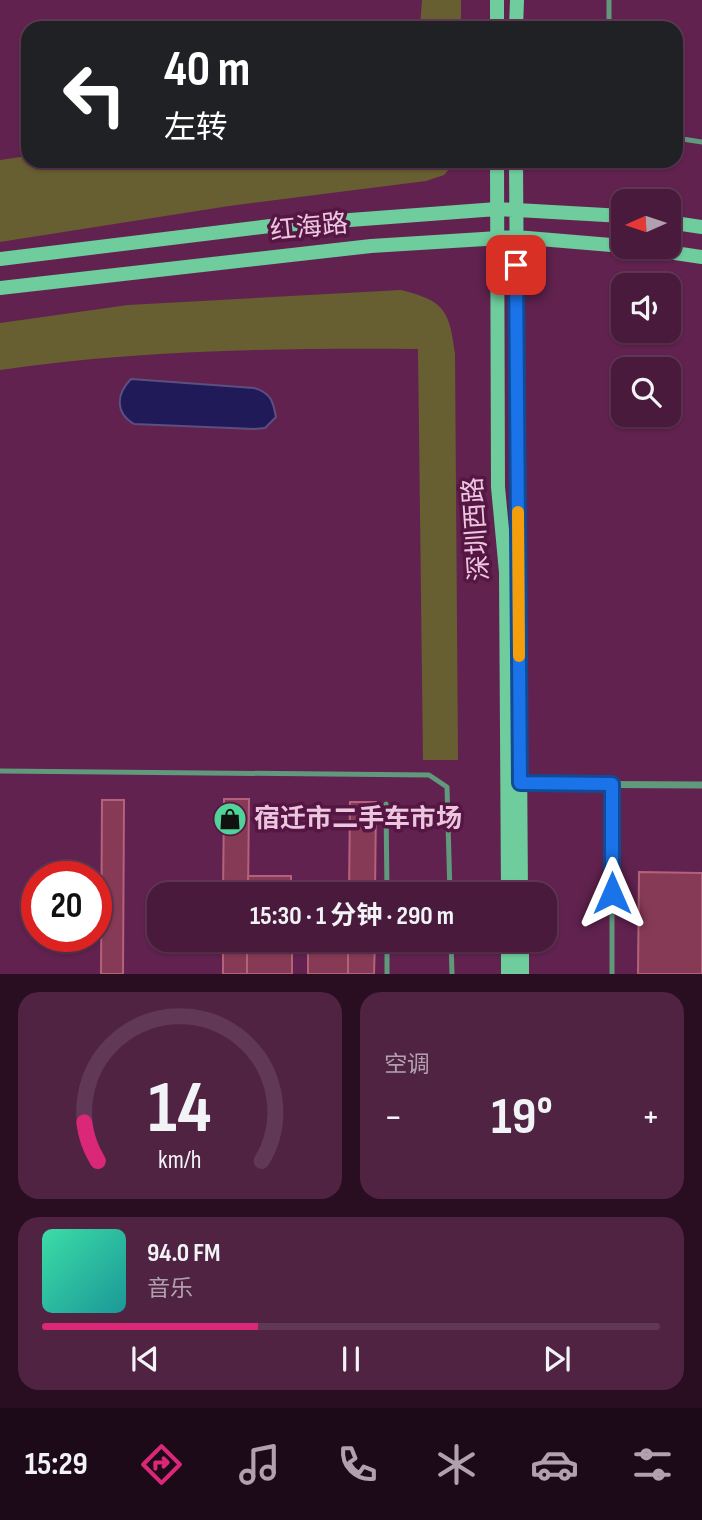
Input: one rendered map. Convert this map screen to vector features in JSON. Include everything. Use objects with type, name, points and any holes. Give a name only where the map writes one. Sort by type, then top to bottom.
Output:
[{"type":"street","points":[[497,0],[497,21]]},
{"type":"street","points":[[516,21],[517,0]]},
{"type":"street","name":"深圳西路","points":[[498,168],[498,487],[506,572],[508,882]]},
{"type":"street","name":"深圳西路","points":[[516,168],[521,882]]},
{"type":"street","name":"红海路","points":[[0,258],[270,226],[498,209],[611,215]]},
{"type":"street","points":[[681,224],[702,228]]},
{"type":"street","name":"红海路","points":[[0,288],[239,259],[498,238],[516,237],[611,245]]},
{"type":"street","points":[[681,254],[702,257]]},
{"type":"street","points":[[520,783],[702,785]]},
{"type":"street","points":[[508,952],[508,974]]},
{"type":"street","points":[[522,952],[522,974]]},
{"type":"lane","points":[[609,0],[609,21]]},
{"type":"lane","points":[[683,139],[702,142]]},
{"type":"lane","points":[[0,771],[429,775],[437,777],[447,787],[450,882]]},
{"type":"lane","points":[[612,784],[612,974]]},
{"type":"lane","points":[[386,804],[387,882]]},
{"type":"lane","points":[[387,952],[387,974]]},
{"type":"lane","points":[[451,952],[452,974]]},
{"type":"shaded area","points":[[422,0],[461,0],[461,21],[420,21]]},
{"type":"shaded area","points":[[21,157],[21,168],[450,168],[444,175],[426,181],[229,206],[0,242],[0,160]]},
{"type":"shaded area","points":[[401,290],[427,298],[442,309],[450,326],[455,353],[458,760],[423,760],[418,349],[156,354],[0,370],[0,323],[128,305]]},
{"type":"shaded area","points":[[131,379],[254,388],[270,398],[276,417],[265,428],[254,429],[134,424],[123,414],[120,403],[122,391]]},
{"type":"building","points":[[224,799],[249,799],[248,882],[223,882]]},
{"type":"building","points":[[102,800],[124,800],[123,974],[101,974],[101,952],[112,952],[112,861],[102,861]]},
{"type":"building","points":[[350,802],[376,802],[375,882],[349,882]]},
{"type":"building","points":[[639,872],[702,873],[702,974],[638,974]]},
{"type":"building","points":[[248,876],[291,876],[291,882],[248,882]]},
{"type":"building","points":[[223,952],[247,952],[247,974],[223,974]]},
{"type":"building","points":[[247,952],[292,952],[292,974],[247,974]]},
{"type":"building","points":[[308,952],[348,952],[348,974],[308,974]]},
{"type":"building","points":[[348,952],[375,952],[374,974],[348,974]]},
{"type":"slow traffic","points":[[518,512],[519,656]]},
{"type":"place","name":"宿迁市二手车市场","points":[[230,819]]},
{"type":"route","points":[[516,265],[520,783],[612,784],[612,893]]}]
